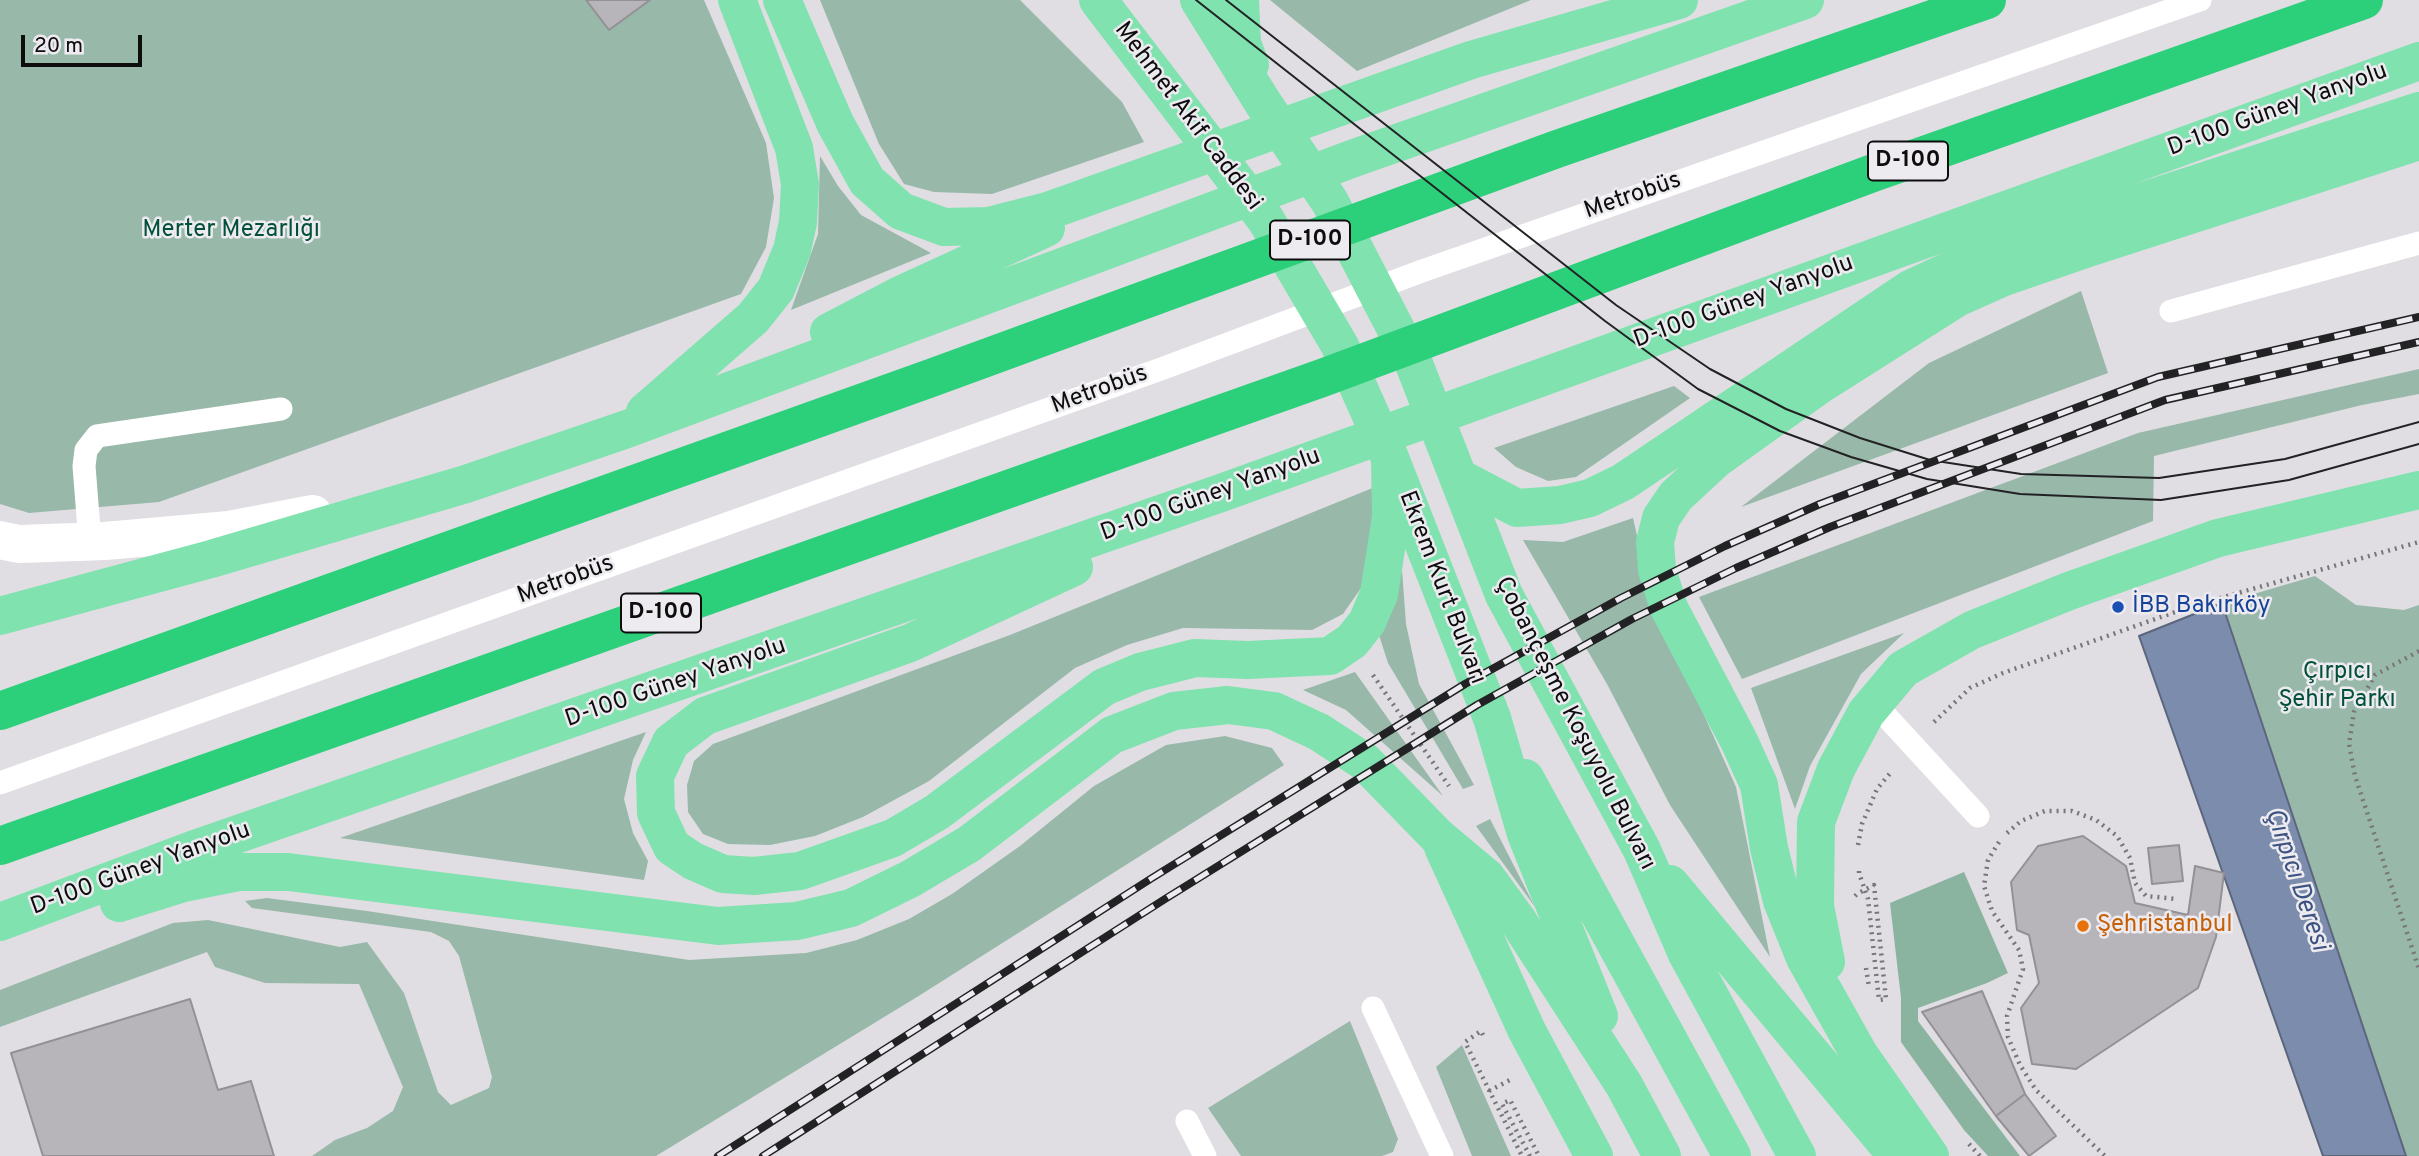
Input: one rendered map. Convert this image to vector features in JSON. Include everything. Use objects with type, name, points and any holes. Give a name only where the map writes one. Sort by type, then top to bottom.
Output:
[{"type":"highway","name":"D-100","points":[[0,711],[1240,266],[1380,213],[1987,0]]},
{"type":"highway","name":"D-100","points":[[0,846],[1322,378],[1860,178],[2364,0]]},
{"type":"main road","points":[[627,429],[753,318],[776,289],[792,250],[798,222],[800,184],[794,148],[737,0]]},
{"type":"main road","points":[[782,0],[835,124],[867,181],[901,211],[944,226],[989,226],[1048,211],[1158,174],[1471,60],[1679,0]]},
{"type":"main road","name":"Mehmet Akif Caddesi","points":[[1098,0],[1266,219],[1339,346],[1390,458]]},
{"type":"main road","points":[[1199,0],[1263,103]]},
{"type":"main road","points":[[1240,0],[1242,43],[1263,103]]},
{"type":"main road","points":[[1471,60],[1599,0]]},
{"type":"main road","points":[[0,616],[212,559],[466,484],[627,429],[1357,157],[1805,0]]},
{"type":"main road","name":"D-100 Güney Yanyolu","points":[[0,924],[192,850],[1221,493],[2419,61]]},
{"type":"main road","name":"Çobançeşme Koşuyolu Bulvarı","points":[[1263,103],[1330,202],[1414,364],[1504,595],[1642,850],[1687,954],[1797,1156]]},
{"type":"main road","points":[[1458,477],[1517,508],[1560,505],[1590,498],[1623,482],[1910,289],[1966,263],[2042,234],[2419,111]]},
{"type":"main road","points":[[1930,1156],[1859,1054],[1838,1012],[1805,958],[1783,901],[1769,848],[1759,785],[1670,608],[1657,570],[1655,542],[1661,517],[1716,459],[1818,386],[1957,298],[2004,277],[2088,248],[2419,141]]},
{"type":"main road","points":[[766,376],[841,324],[1158,174]]},
{"type":"main road","points":[[1221,493],[1113,549],[910,643],[705,716],[671,742],[655,776],[656,813],[672,847],[723,874],[754,876],[800,871],[893,838],[926,819],[1104,687],[1140,671],[1195,658],[1248,660],[1330,656],[1348,644],[1367,622],[1379,594],[1391,517],[1390,458]]},
{"type":"main road","name":"Ekrem Kurt Bulvarı","points":[[1390,458],[1492,718]]},
{"type":"main road","points":[[1838,1012],[1815,906],[1816,822],[1836,769],[1874,703],[1903,669],[1934,649],[1972,630],[2069,590],[2218,538],[2419,489]]},
{"type":"main road","points":[[0,924],[87,913],[183,883],[238,872],[288,872],[718,926],[797,921],[851,908],[910,880],[969,844],[1112,735],[1174,710],[1228,705],[1274,711],[1319,732],[1365,762],[1437,836],[1486,877],[1518,921],[1624,1085],[1662,1156]]},
{"type":"main road","points":[[1492,718],[1525,834],[1594,1001],[1624,1085]]},
{"type":"main road","points":[[1492,718],[1732,1156]]},
{"type":"main road","points":[[1437,836],[1527,1031],[1594,1156]]},
{"type":"main road","points":[[1642,850],[1897,1156]]},
{"type":"street","points":[[0,540],[19,544],[90,542],[229,530],[466,484]]},
{"type":"lane","name":"Metrobüs","points":[[0,783],[1422,271],[2200,0]]},
{"type":"lane","points":[[2171,311],[2419,243]]},
{"type":"lane","points":[[90,542],[84,466],[86,450],[97,436],[281,409]]},
{"type":"lane","points":[[1874,703],[1978,816]]},
{"type":"lane","points":[[1373,1008],[1442,1156]]},
{"type":"lane","points":[[1187,1121],[1205,1156]]},
{"type":"path","points":[[1857,848],[1862,824],[1877,789],[1914,744],[1970,688],[2003,673],[2192,606],[2419,542]]},
{"type":"path","points":[[1348,644],[1382,685],[1459,799],[1462,811],[1457,820],[1437,836]]},
{"type":"path","points":[[2419,650],[2375,676],[2354,712],[2349,744],[2355,776],[2419,969]]},
{"type":"path","points":[[2105,1156],[2036,1090],[2020,1065],[2008,1037],[2007,1016],[2022,969],[2019,950],[2004,933],[1992,911],[1984,886],[1989,860],[2001,838],[2021,821],[2045,811],[2071,811],[2096,820],[2117,836],[2130,858],[2136,883],[2146,896],[2177,900]]},
{"type":"path","points":[[1858,860],[1868,900],[1879,1000],[1886,999],[1874,886]]},
{"type":"path","points":[[1486,1041],[1481,1031],[1465,1042],[1522,1156]]},
{"type":"path","points":[[1530,1156],[1502,1104],[1510,1100],[1539,1156]]},
{"type":"green space","name":"Merter Mezarlığı","points":[[0,0],[704,0],[766,143],[774,198],[766,247],[741,294],[159,502],[29,513],[0,504]]},
{"type":"green space","points":[[820,0],[1020,0],[1122,102],[1144,142],[992,194],[934,192],[904,184],[879,144]]},
{"type":"green space","points":[[1270,0],[1531,0],[1357,71]]},
{"type":"green space","points":[[820,156],[838,186],[861,215],[931,253],[791,310],[818,234]]},
{"type":"green space","points":[[2081,291],[2108,373],[1741,507],[1929,363]]},
{"type":"green space","points":[[2419,369],[2419,394],[2362,405],[2154,456],[2153,521],[1742,679],[1699,597],[2138,433]]},
{"type":"green space","points":[[1674,386],[1690,398],[1576,477],[1548,481],[1516,467],[1494,448]]},
{"type":"green space","points":[[1375,487],[1361,588],[1343,614],[1312,630],[1183,628],[1127,645],[1075,668],[929,781],[863,817],[815,836],[770,845],[728,844],[703,834],[688,812],[687,785],[694,761],[713,744],[1010,635]]},
{"type":"green space","points":[[1633,518],[1650,593],[1736,787],[1770,957],[1670,805],[1607,684],[1523,540],[1563,542]]},
{"type":"green space","points":[[1402,570],[1406,624],[1419,684],[1474,785],[1463,789],[1388,663],[1379,635]]},
{"type":"green space","name":"Çırpıcı Şehir Parkı","points":[[2315,576],[2356,605],[2404,610],[2419,605],[2419,1156],[2406,1156],[2223,603]]},
{"type":"green space","points":[[1904,633],[1861,674],[1810,766],[1795,809],[1751,688]]},
{"type":"green space","points":[[1355,672],[1443,796],[1346,710],[1303,690]]},
{"type":"green space","points":[[646,732],[633,760],[624,799],[633,833],[648,861],[644,880],[340,838]]},
{"type":"green space","points":[[1225,736],[1272,748],[1284,765],[917,997],[656,1156],[312,1156],[335,1140],[367,1128],[393,1111],[403,1087],[359,984],[265,983],[215,967],[207,952],[0,1027],[0,990],[173,923],[208,920],[340,947],[367,942],[404,993],[438,1092],[451,1105],[489,1088],[492,1077],[459,956],[449,941],[431,932],[252,908],[245,901],[267,898],[367,911],[689,960],[806,953],[857,940],[909,919],[952,894],[1020,846],[1094,786],[1166,745]]},
{"type":"green space","points":[[1490,819],[1535,907],[1476,826]]},
{"type":"green space","points":[[1964,872],[2008,973],[1918,1008],[1918,1021],[2020,1156],[1988,1156],[1964,1130],[1901,1042],[1901,998],[1890,903]]},
{"type":"green space","points":[[1350,1021],[1398,1139],[1393,1152],[1382,1156],[1241,1156],[1208,1108]]},
{"type":"green space","points":[[1462,1045],[1511,1156],[1472,1156],[1436,1067]]},
{"type":"water","name":"Çırpıcı Deresi","points":[[2222,603],[2406,1156],[2323,1156],[2139,636]]},
{"type":"building","points":[[586,0],[650,0],[609,30]]},
{"type":"building","points":[[2083,836],[2126,866],[2135,903],[2188,915],[2195,866],[2224,873],[2216,937],[2198,988],[2076,1069],[2032,1064],[2021,1008],[2039,983],[2029,935],[2017,930],[2011,882],[2038,846]]},
{"type":"building","points":[[2179,845],[2183,881],[2152,884],[2148,848]]},
{"type":"building","points":[[1982,991],[2025,1094],[1996,1116],[1922,1012]]},
{"type":"building","points":[[190,999],[218,1090],[251,1081],[274,1156],[43,1156],[11,1053]]},
{"type":"building","points":[[2025,1094],[2056,1136],[2029,1156],[1996,1116]]},
{"type":"tram line","points":[[1196,0],[1605,321],[1698,389],[1780,431],[1851,457],[1927,479],[2020,494],[2161,500],[2289,480],[2419,444]]},
{"type":"tram line","points":[[1226,0],[1616,305],[1710,369],[1786,409],[1860,438],[1930,460],[2021,474],[2159,478],[2285,459],[2419,422]]},
{"type":"railway","points":[[718,1156],[1152,878],[1465,684],[1621,598],[1725,546],[1820,504],[2158,377],[2419,317]]},
{"type":"railway","points":[[763,1156],[1165,899],[1477,705],[1632,619],[1736,568],[1830,527],[2165,400],[2419,342]]},
{"type":"place","name":"İBB Bakırköy","points":[[2118,607]]},
{"type":"place","name":"Şehristanbul","points":[[2083,926]]}]
